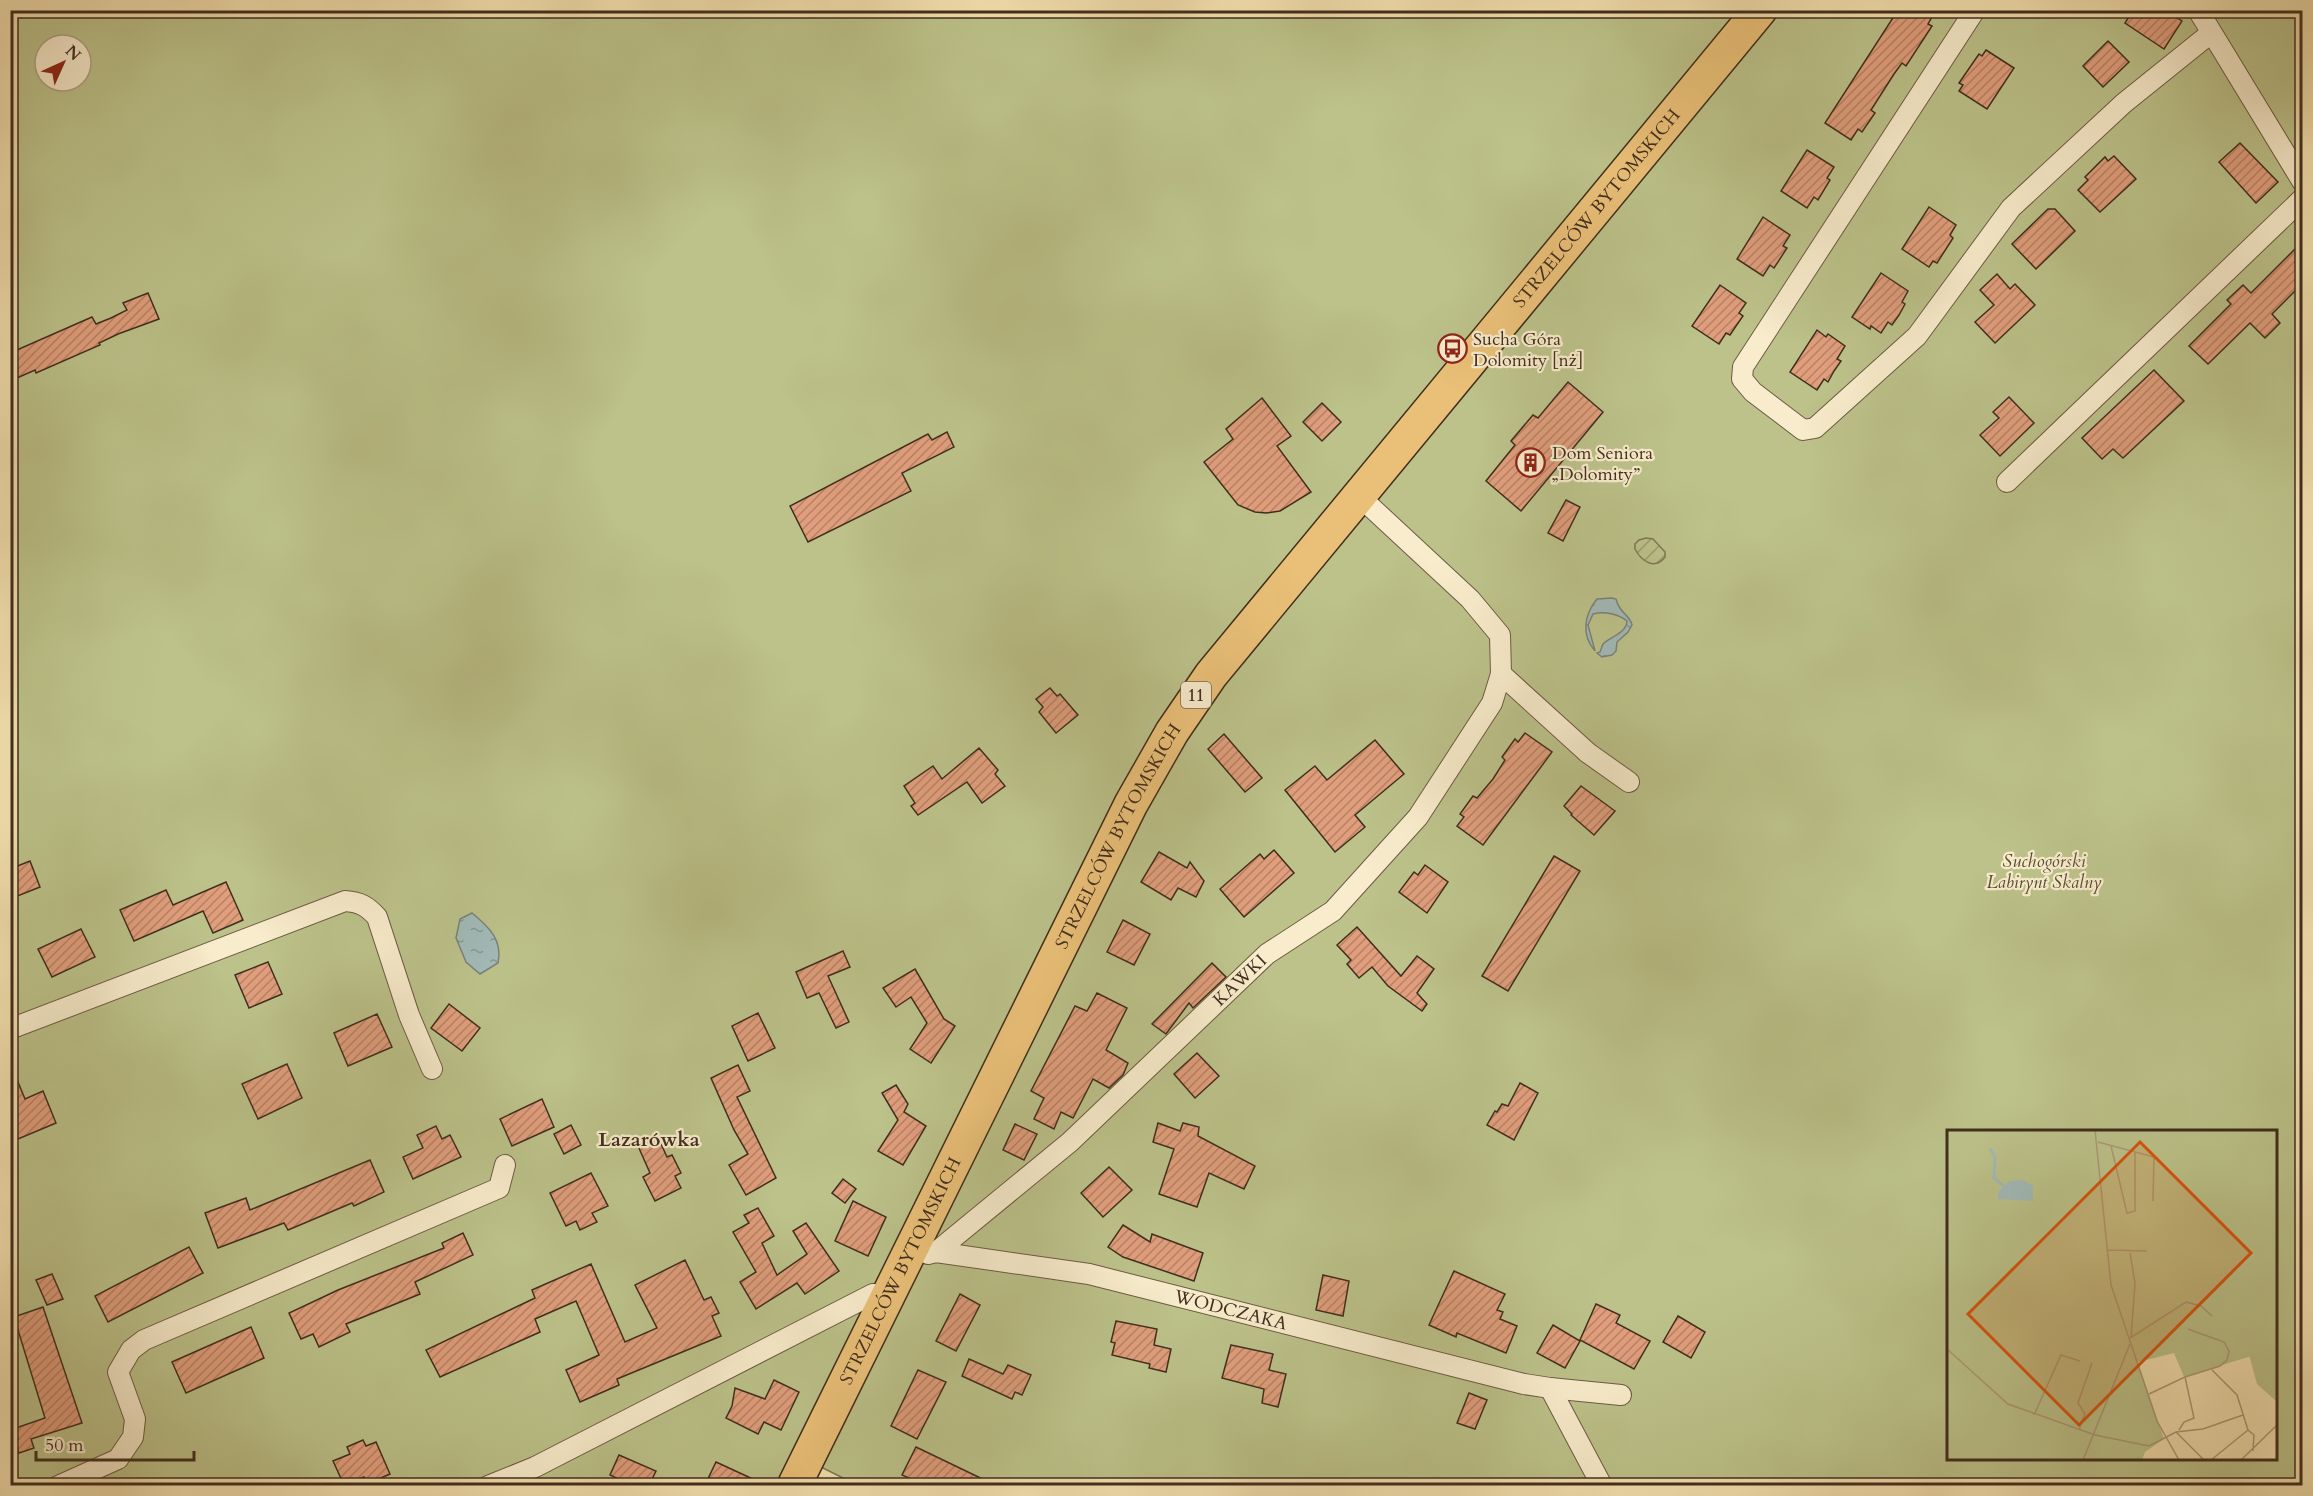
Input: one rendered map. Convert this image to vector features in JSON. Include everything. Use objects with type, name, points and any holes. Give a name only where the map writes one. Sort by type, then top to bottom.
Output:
[{"type":"highway","name":"STRZELCÓW BYTOMSKICH","points":[[794,1485],[887,1296],[923,1253],[1153,764],[1191,702],[1358,495],[1760,10]]},
{"type":"street","points":[[1975,10],[1743,368],[1742,379],[1753,392],[1803,430],[1815,428],[1917,336],[2011,208],[2124,103],[2211,33]]},
{"type":"street","points":[[2198,10],[2302,181]]},
{"type":"street","points":[[2007,482],[2302,199]]},
{"type":"street","name":"KAWKI","points":[[923,1253],[1070,1142],[1267,954],[1333,911],[1418,817],[1492,703],[1501,674],[1500,635],[1470,599],[1358,495]]},
{"type":"street","points":[[1501,674],[1588,753],[1629,782]]},
{"type":"street","points":[[10,1029],[345,900],[358,902],[377,917],[409,1015],[432,1069]]},
{"type":"street","points":[[58,1485],[118,1459],[133,1437],[135,1419],[118,1372],[131,1350],[144,1340],[499,1188],[505,1165]]},
{"type":"street","name":"WODCZAKA","points":[[923,1253],[1089,1274],[1524,1384],[1621,1395]]},
{"type":"street","points":[[488,1485],[535,1467],[873,1294],[887,1296]]},
{"type":"street","points":[[1550,1388],[1602,1485]]},
{"type":"green space","name":"Suchogórski Labirynt Skalny","points":[[10,11],[2302,11],[2302,1485],[859,1486],[815,1464],[802,1486],[11,1485]]},
{"type":"green space","points":[[1646,538],[1653,539],[1665,552],[1665,557],[1661,561],[1649,563],[1638,554],[1635,544]]},
{"type":"water","points":[[1597,599],[1616,599],[1632,625],[1617,642],[1616,651],[1612,655],[1602,657],[1597,653],[1600,652],[1603,644],[1621,632],[1627,621],[1611,614],[1593,614],[1588,625],[1595,651],[1586,632],[1587,618]]},
{"type":"water","points":[[472,913],[489,929],[498,947],[498,963],[480,974],[466,962],[456,938],[460,919]]},
{"type":"building","points":[[1898,10],[1936,10],[1928,24],[1932,26],[1906,66],[1902,63],[1871,110],[1875,113],[1862,132],[1858,129],[1851,140],[1825,123]]},
{"type":"building","points":[[2133,10],[2180,10],[2176,17],[2182,21],[2164,49],[2125,23]]},
{"type":"building","points":[[2108,41],[2129,62],[2103,87],[2083,66]]},
{"type":"building","points":[[1986,50],[2014,68],[1987,109],[1959,91],[1963,85],[1959,83],[1979,54],[1982,56]]},
{"type":"building","points":[[2240,143],[2278,182],[2256,203],[2219,162]]},
{"type":"building","points":[[1807,150],[1834,167],[1827,178],[1830,180],[1818,200],[1814,197],[1807,208],[1781,191]]},
{"type":"building","points":[[2114,156],[2136,179],[2100,212],[2078,190],[2088,180],[2085,177],[2105,157],[2108,161]]},
{"type":"building","points":[[1929,207],[1956,225],[1950,235],[1953,238],[1937,263],[1933,261],[1929,267],[1902,249]]},
{"type":"building","points":[[2048,209],[2055,209],[2075,231],[2036,269],[2012,244]]},
{"type":"building","points":[[1763,217],[1790,235],[1783,246],[1787,248],[1774,268],[1770,265],[1763,276],[1737,259]]},
{"type":"building","points":[[2302,242],[2302,284],[2272,314],[2280,323],[2265,338],[2250,323],[2208,364],[2189,346],[2231,304],[2227,300],[2243,285],[2251,293]]},
{"type":"building","points":[[1881,273],[1908,291],[1899,315],[1892,325],[1888,322],[1881,333],[1871,326],[1870,329],[1852,317]]},
{"type":"building","points":[[1997,274],[2010,289],[2015,284],[2035,305],[1995,343],[1975,322],[1994,305],[1980,290]]},
{"type":"building","points":[[1720,285],[1746,303],[1739,313],[1743,316],[1730,335],[1726,333],[1719,344],[1692,326]]},
{"type":"building","points":[[148,293],[159,319],[118,334],[99,343],[100,345],[36,373],[35,370],[10,381],[10,353],[92,317],[96,324],[111,318],[127,310],[123,303]]},
{"type":"building","points":[[1817,330],[1826,337],[1828,334],[1845,346],[1837,359],[1841,361],[1828,382],[1824,379],[1817,390],[1790,372]]},
{"type":"building","points":[[2154,370],[2184,401],[2123,458],[2113,449],[2102,459],[2082,438]]},
{"type":"building","name":"Dom Seniora „Dolomity”","points":[[1568,382],[1603,412],[1521,511],[1486,481],[1515,445],[1511,441],[1533,415],[1538,418]]},
{"type":"building","points":[[2009,397],[2034,423],[2000,456],[1980,435],[1999,418],[1993,412]]},
{"type":"building","points":[[1262,398],[1291,436],[1277,446],[1311,492],[1280,511],[1266,513],[1255,512],[1238,505],[1204,462],[1233,439],[1226,429]]},
{"type":"building","points":[[1322,403],[1341,422],[1322,441],[1303,422]]},
{"type":"building","points":[[947,432],[954,447],[902,473],[911,491],[808,542],[790,506],[928,434],[932,440]]},
{"type":"building","points":[[1566,500],[1580,507],[1563,541],[1548,533]]},
{"type":"building","points":[[1050,688],[1057,696],[1060,694],[1078,715],[1056,733],[1039,712],[1043,707],[1036,699]]},
{"type":"building","points":[[1525,733],[1552,752],[1483,845],[1457,826],[1464,817],[1460,814],[1473,796],[1477,798],[1493,779],[1505,760],[1502,757],[1515,739],[1518,742]]},
{"type":"building","points":[[1224,734],[1262,778],[1245,792],[1208,749]]},
{"type":"building","points":[[1375,740],[1404,774],[1355,815],[1365,827],[1335,852],[1285,790],[1315,766],[1327,780]]},
{"type":"building","points":[[979,748],[998,770],[995,774],[1005,786],[982,803],[967,782],[918,815],[911,806],[915,803],[904,786],[933,766],[942,779]]},
{"type":"building","points":[[1581,786],[1615,811],[1594,835],[1564,806]]},
{"type":"building","points":[[1274,850],[1294,873],[1244,917],[1220,889],[1260,854],[1264,859]]},
{"type":"building","points":[[1159,852],[1187,868],[1190,862],[1204,881],[1196,897],[1178,888],[1171,900],[1141,882]]},
{"type":"building","points":[[1554,856],[1580,871],[1508,991],[1482,976]]},
{"type":"building","points":[[30,861],[40,887],[10,899],[10,869]]},
{"type":"building","points":[[1425,865],[1448,882],[1427,913],[1399,892],[1414,872],[1418,875]]},
{"type":"building","points":[[226,882],[243,920],[213,933],[203,911],[134,941],[120,910],[166,890],[173,905]]},
{"type":"building","points":[[1123,920],[1150,934],[1134,965],[1107,952]]},
{"type":"building","points":[[1357,927],[1401,976],[1417,956],[1434,969],[1417,993],[1427,1004],[1422,1011],[1388,986],[1372,967],[1359,978],[1347,964],[1351,960],[1337,945]]},
{"type":"building","points":[[81,929],[95,957],[52,977],[38,949]]},
{"type":"building","points":[[843,951],[850,967],[828,976],[849,1022],[836,1028],[819,993],[807,998],[796,972]]},
{"type":"building","points":[[268,962],[282,994],[249,1008],[235,975]]},
{"type":"building","points":[[1212,963],[1226,977],[1193,1008],[1189,1003],[1166,1034],[1152,1024]]},
{"type":"building","points":[[915,969],[944,1019],[955,1026],[931,1063],[910,1049],[927,1023],[911,997],[896,1007],[883,988]]},
{"type":"building","points":[[1097,993],[1127,1008],[1106,1050],[1128,1063],[1123,1075],[1109,1088],[1093,1079],[1073,1118],[1061,1112],[1054,1129],[1034,1119],[1044,1098],[1031,1091],[1075,1006],[1087,1011]]},
{"type":"building","points":[[449,1004],[480,1028],[462,1051],[431,1028]]},
{"type":"building","points":[[758,1013],[775,1048],[748,1061],[732,1026]]},
{"type":"building","points":[[377,1014],[392,1047],[348,1066],[334,1033]]},
{"type":"building","points":[[1197,1053],[1219,1076],[1195,1098],[1174,1074]]},
{"type":"building","points":[[287,1064],[302,1098],[258,1119],[242,1084]]},
{"type":"building","points":[[11,1065],[25,1099],[43,1091],[56,1123],[18,1139],[10,1120]]},
{"type":"building","points":[[738,1065],[750,1091],[737,1097],[776,1178],[746,1195],[729,1165],[748,1154],[734,1130],[711,1078]]},
{"type":"building","points":[[1520,1083],[1538,1093],[1514,1140],[1487,1125],[1502,1104],[1508,1106]]},
{"type":"building","points":[[896,1085],[908,1104],[904,1112],[926,1126],[903,1165],[878,1151],[898,1120],[882,1093]]},
{"type":"building","points":[[542,1099],[554,1127],[512,1146],[500,1119]]},
{"type":"building","points":[[1158,1123],[1180,1131],[1183,1123],[1199,1127],[1198,1136],[1255,1166],[1244,1189],[1209,1173],[1197,1207],[1159,1194],[1174,1149],[1153,1142]]},
{"type":"building","points":[[1015,1124],[1037,1134],[1024,1160],[1003,1150]]},
{"type":"building","points":[[571,1125],[581,1145],[564,1154],[554,1134]]},
{"type":"building","points":[[436,1126],[442,1139],[450,1135],[461,1157],[413,1179],[403,1157],[423,1148],[417,1135]]},
{"type":"building","points":[[658,1137],[667,1157],[672,1155],[681,1173],[675,1176],[681,1188],[655,1201],[643,1177],[650,1173],[638,1146]]},
{"type":"building","points":[[370,1160],[384,1192],[354,1206],[352,1203],[288,1230],[284,1223],[218,1248],[205,1213],[246,1198],[250,1210]]},
{"type":"building","points":[[1109,1167],[1132,1190],[1103,1217],[1081,1193]]},
{"type":"building","points":[[591,1173],[608,1206],[592,1213],[597,1222],[580,1230],[576,1221],[566,1226],[550,1193]]},
{"type":"building","points":[[843,1179],[856,1189],[845,1203],[832,1193]]},
{"type":"building","points":[[853,1201],[886,1217],[868,1256],[835,1241]]},
{"type":"building","points":[[758,1208],[774,1236],[762,1243],[777,1275],[807,1254],[793,1231],[806,1223],[839,1271],[805,1294],[797,1283],[756,1309],[740,1282],[756,1272],[733,1232],[749,1223],[744,1215]]},
{"type":"building","points":[[1123,1225],[1150,1242],[1152,1234],[1203,1253],[1194,1281],[1123,1257],[1108,1247]]},
{"type":"building","points":[[463,1233],[473,1255],[415,1282],[420,1294],[346,1324],[350,1332],[319,1347],[313,1334],[301,1339],[289,1313],[338,1290],[444,1248],[442,1243]]},
{"type":"building","points":[[189,1247],[203,1273],[108,1322],[95,1296]]},
{"type":"building","points":[[685,1260],[704,1300],[711,1297],[719,1313],[712,1316],[721,1336],[617,1379],[619,1385],[580,1402],[566,1370],[599,1355],[576,1301],[535,1319],[540,1332],[440,1377],[426,1350],[535,1298],[532,1290],[591,1264],[625,1342],[657,1328],[635,1285]]},
{"type":"building","points":[[1454,1271],[1505,1294],[1497,1310],[1503,1312],[1500,1319],[1517,1326],[1506,1353],[1457,1333],[1456,1337],[1429,1325]]},
{"type":"building","points":[[52,1274],[63,1299],[47,1305],[36,1280]]},
{"type":"building","points":[[1323,1275],[1349,1281],[1343,1316],[1316,1310]]},
{"type":"building","points":[[960,1294],[980,1305],[956,1351],[936,1341]]},
{"type":"building","points":[[1596,1304],[1620,1315],[1616,1323],[1650,1341],[1634,1369],[1580,1340]]},
{"type":"building","points":[[43,1307],[82,1423],[31,1439],[34,1448],[19,1453],[16,1444],[10,1445],[10,1430],[45,1418],[14,1317]]},
{"type":"building","points":[[1678,1316],[1705,1332],[1691,1358],[1663,1342]]},
{"type":"building","points":[[1116,1321],[1157,1329],[1154,1345],[1171,1349],[1166,1372],[1149,1368],[1150,1364],[1112,1355],[1115,1343],[1111,1342]]},
{"type":"building","points":[[1553,1325],[1580,1341],[1565,1368],[1537,1353]]},
{"type":"building","points":[[251,1327],[264,1358],[186,1393],[172,1362]]},
{"type":"building","points":[[1231,1345],[1273,1354],[1269,1370],[1286,1374],[1278,1407],[1262,1403],[1264,1389],[1222,1378]]},
{"type":"building","points":[[969,1359],[1003,1374],[1008,1365],[1031,1375],[1022,1395],[1015,1392],[1012,1399],[962,1376]]},
{"type":"building","points":[[918,1370],[946,1382],[917,1439],[891,1426]]},
{"type":"building","points":[[774,1380],[799,1392],[781,1430],[764,1422],[758,1434],[726,1418],[732,1406],[735,1388],[765,1399]]},
{"type":"building","points":[[1469,1393],[1487,1400],[1475,1429],[1457,1423]]},
{"type":"building","points":[[363,1440],[366,1446],[376,1442],[390,1474],[367,1484],[364,1477],[344,1485],[333,1461],[350,1454],[347,1447]]},
{"type":"building","points":[[916,1447],[995,1485],[924,1485],[902,1475]]},
{"type":"building","points":[[619,1455],[656,1471],[649,1485],[621,1485],[623,1481],[610,1475]]},
{"type":"building","points":[[716,1462],[766,1485],[705,1485]]},
{"type":"place","name":"Sucha Góra Dolomity [nż]","points":[[1452,349]]},
{"type":"place","name":"Dom Seniora „Dolomity”","points":[[1531,463]]},
{"type":"district","name":"Lazarówka","points":[[649,1139]]}]
